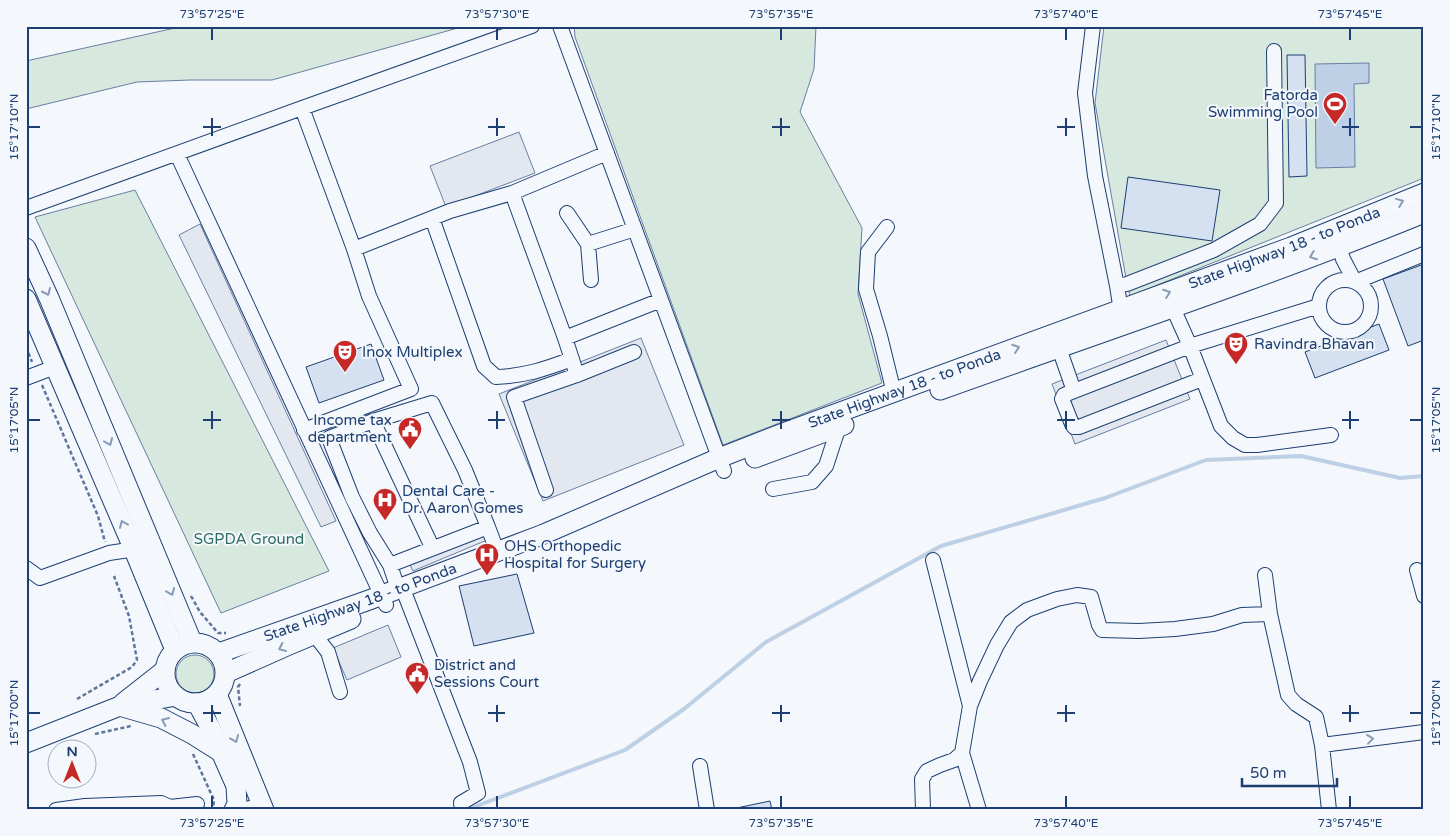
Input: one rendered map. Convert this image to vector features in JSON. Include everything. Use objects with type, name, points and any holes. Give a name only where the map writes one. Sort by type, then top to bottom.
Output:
[{"type":"main road","name":"State Highway 18 - to Ponda","points":[[226,674],[393,596],[497,551],[722,464],[839,426],[1059,348],[1122,317],[1424,193]]},
{"type":"main road","name":"State Highway 18 - to Ponda","points":[[219,653],[359,604],[393,596],[616,515],[790,430],[894,393],[1122,317],[1172,308],[1424,213]]},
{"type":"main road","points":[[26,248],[49,298],[143,548],[174,650]]},
{"type":"main road","points":[[26,299],[55,367],[143,548],[192,642]]},
{"type":"main road","points":[[192,642],[211,646],[219,653],[225,666],[226,674],[225,681],[217,694],[211,699],[197,703],[182,700],[176,696],[167,684],[165,670],[166,663],[174,650],[192,642]]},
{"type":"main road","points":[[120,706],[165,670]]},
{"type":"main road","points":[[217,694],[264,810]]},
{"type":"main road","points":[[26,743],[120,706],[176,696]]},
{"type":"main road","points":[[197,703],[236,786],[237,804],[234,810]]},
{"type":"main road","points":[[120,706],[161,718],[192,734],[222,753]]},
{"type":"street","points":[[26,208],[532,26]]},
{"type":"street","points":[[560,26],[722,464]]},
{"type":"street","points":[[1093,26],[1085,93],[1095,176],[1122,317]]},
{"type":"street","points":[[1117,286],[1127,284],[1214,250],[1260,224],[1276,203],[1274,51]]},
{"type":"street","points":[[302,108],[354,249],[369,296],[411,389],[304,430]]},
{"type":"street","points":[[354,249],[450,211],[512,193],[607,153]]},
{"type":"street","points":[[176,154],[304,430],[393,596],[470,762],[478,793],[462,806]]},
{"type":"street","points":[[512,193],[577,375]]},
{"type":"street","points":[[567,213],[588,244],[591,280]]},
{"type":"street","points":[[432,218],[484,366],[496,378],[509,377],[538,372],[572,359]]},
{"type":"street","points":[[887,226],[868,252],[866,289],[894,393]]},
{"type":"street","points":[[588,244],[635,229]]},
{"type":"street","points":[[1338,246],[1355,282]]},
{"type":"street","points":[[1355,282],[1424,254]]},
{"type":"street","points":[[1347,280],[1355,282],[1368,293],[1371,301],[1371,310],[1368,318],[1363,325],[1347,332],[1331,328],[1324,322],[1320,314],[1320,297],[1331,284],[1347,280]]},
{"type":"street","points":[[565,338],[661,300]]},
{"type":"street","points":[[1202,378],[1079,427],[1074,427],[1072,424],[1062,399],[1064,395],[1190,346],[1319,306]]},
{"type":"street","points":[[1172,308],[1190,346],[1222,426],[1233,438],[1245,445],[1257,445],[1331,435]]},
{"type":"street","points":[[1059,348],[1074,391]]},
{"type":"street","points":[[546,490],[514,397],[577,375],[634,352]]},
{"type":"street","points":[[26,378],[55,367]]},
{"type":"street","points":[[393,596],[390,564],[370,533],[352,497],[329,438],[374,420],[432,403],[465,470],[497,551]]},
{"type":"street","points":[[374,420],[432,547]]},
{"type":"street","points":[[773,489],[812,482],[826,466],[839,426]]},
{"type":"street","points":[[390,564],[432,547],[480,531],[488,526]]},
{"type":"street","points":[[26,568],[40,578],[108,553],[143,548]]},
{"type":"street","points":[[933,560],[970,706]]},
{"type":"street","points":[[1417,570],[1424,596]]},
{"type":"street","points":[[1264,575],[1270,614],[1288,695],[1296,704],[1316,717],[1322,745],[1329,810]]},
{"type":"street","points":[[979,810],[962,753],[970,706],[997,644],[1011,622],[1027,610],[1057,599],[1077,595],[1091,597],[1098,625],[1102,630],[1139,631],[1214,624],[1242,615],[1270,614]]},
{"type":"street","points":[[314,634],[328,652],[340,692]]},
{"type":"street","points":[[1322,745],[1424,732]]},
{"type":"street","points":[[923,810],[922,779],[927,771],[954,760],[962,753]]},
{"type":"street","points":[[700,766],[707,810]]},
{"type":"street","points":[[56,810],[85,806],[161,803],[170,808],[198,804]]},
{"type":"street","points":[[240,810],[250,808],[254,810]]},
{"type":"path","points":[[26,347],[32,362]]},
{"type":"path","points":[[42,384],[98,516],[108,553]]},
{"type":"path","points":[[76,699],[132,667],[137,660],[129,616],[114,576]]},
{"type":"path","points":[[92,734],[137,725]]},
{"type":"path","points":[[191,751],[214,800],[213,810]]},
{"type":"green space","points":[[184,26],[465,26],[272,80],[137,82],[26,109],[26,61]]},
{"type":"green space","points":[[574,26],[816,26],[814,69],[800,112],[862,228],[858,294],[882,383],[723,445],[575,37]]},
{"type":"green space","points":[[1104,26],[1424,26],[1424,178],[1130,296],[1095,103]]},
{"type":"green space","name":"SGPDA Ground","points":[[135,190],[329,571],[221,613],[35,217]]},
{"type":"green space","points":[[195,655],[209,660],[214,674],[209,688],[195,693],[181,688],[176,674],[181,660]]},
{"type":"shaded area","points":[[519,132],[535,173],[446,207],[430,166]]},
{"type":"shaded area","points":[[200,224],[336,521],[321,527],[179,235]]},
{"type":"shaded area","points":[[641,338],[684,445],[543,501],[499,394]]},
{"type":"shaded area","points":[[1166,340],[1190,399],[1075,444],[1052,384]]},
{"type":"shaded area","points":[[495,527],[499,535],[413,571],[409,563]]},
{"type":"shaded area","points":[[388,625],[401,657],[347,680],[333,648]]},
{"type":"water","name":"Fatorda Swimming Pool","points":[[1369,63],[1369,83],[1354,84],[1355,167],[1316,168],[1315,64]]},
{"type":"building","points":[[1287,55],[1305,55],[1307,176],[1289,177]]},
{"type":"building","points":[[1128,177],[1220,190],[1212,241],[1121,228]]},
{"type":"building","points":[[1424,264],[1424,340],[1408,346],[1383,279]]},
{"type":"building","points":[[1379,324],[1389,350],[1315,378],[1305,352]]},
{"type":"building","name":"Inox Multiplex","points":[[371,344],[384,380],[319,403],[306,367]]},
{"type":"building","points":[[517,574],[534,633],[474,646],[459,586]]},
{"type":"building","points":[[770,801],[772,810],[727,810]]},
{"type":"waterway","points":[[466,810],[625,750],[684,709],[766,642],[941,546],[1105,498],[1206,460],[1301,456],[1400,478],[1424,476]]},
{"type":"place","name":"Fatorda Swimming Pool","points":[[1335,125]]},
{"type":"place","name":"Ravindra Bhavan","points":[[1236,365]]},
{"type":"place","name":"Inox Multiplex","points":[[345,373]]},
{"type":"place","name":"Income tax department","points":[[410,450]]},
{"type":"place","name":"Dental Care - Dr. Aaron Gomes","points":[[385,521]]},
{"type":"place","name":"OHS Orthopedic Hospital for Surgery","points":[[487,576]]},
{"type":"place","name":"District and Sessions Court","points":[[417,695]]}]
